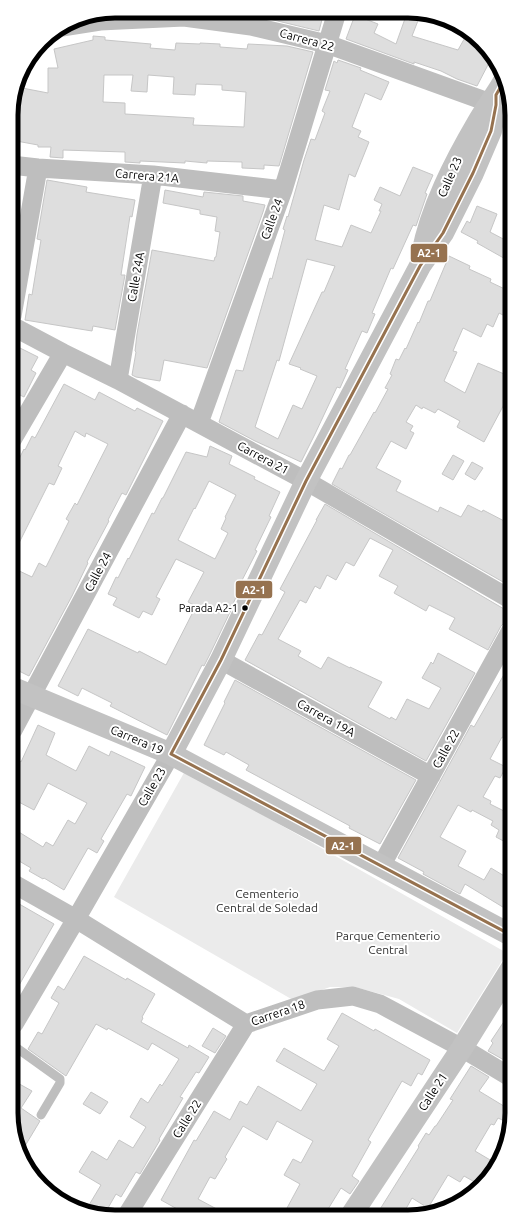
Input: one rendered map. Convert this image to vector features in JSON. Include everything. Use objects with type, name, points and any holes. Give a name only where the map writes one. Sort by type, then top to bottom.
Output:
[{"type":"street","name":"Carrera 22","points":[[81,24],[136,18]]},
{"type":"street","name":"Carrera 22","points":[[206,18],[251,26],[327,44],[497,96]]},
{"type":"street","name":"Calle 24","points":[[199,423],[283,190],[335,18]]},
{"type":"street","name":"Calle 23","points":[[18,1017],[76,920],[171,754],[221,660],[306,481],[420,266],[443,233],[473,173],[491,131],[497,96]]},
{"type":"street","name":"Carrera 21A","points":[[18,166],[153,175],[283,190]]},
{"type":"street","points":[[18,282],[38,168]]},
{"type":"street","name":"Calle 24A","points":[[118,380],[153,175]]},
{"type":"street","name":"Carrera 21","points":[[18,329],[118,380],[306,481],[505,596]]},
{"type":"street","points":[[18,430],[63,353]]},
{"type":"street","name":"Calle 24","points":[[18,709],[22,692],[182,414]]},
{"type":"street","name":"Calle 22","points":[[381,866],[505,641]]},
{"type":"street","name":"Carrera 19A","points":[[221,660],[431,776]]},
{"type":"street","name":"Carrera 19","points":[[22,692],[171,754],[505,932]]},
{"type":"street","name":"Carrera 18","points":[[18,886],[246,1024],[317,1000],[353,996],[380,1004],[462,1048],[505,1074]]},
{"type":"street","name":"Calle 21","points":[[355,1210],[462,1048],[505,979]]},
{"type":"street","name":"Calle 22","points":[[130,1210],[246,1024]]},
{"type":"lane","points":[[18,1049],[60,1079],[60,1083],[41,1115]]},
{"type":"green space","name":"Cementerio Central de Soledad","points":[[185,771],[505,952],[505,956],[457,1033],[399,999],[355,987],[330,987],[293,1000],[114,897]]},
{"type":"building","points":[[265,18],[322,18],[319,31]]},
{"type":"building","points":[[354,18],[363,18],[378,24],[374,33],[396,44],[405,18],[419,19],[412,36],[458,50],[465,37],[481,51],[489,62],[477,86],[457,79],[441,71],[414,62],[414,64],[346,39]]},
{"type":"building","points":[[93,36],[105,37],[105,40],[151,44],[150,48],[175,50],[176,43],[200,43],[220,44],[220,47],[247,49],[248,44],[287,46],[313,52],[279,166],[264,165],[264,169],[242,168],[242,162],[125,162],[125,152],[63,150],[63,158],[50,157],[51,147],[38,147],[38,145],[18,141],[18,109],[22,88],[48,93],[48,68],[58,68],[54,49],[93,40]],"holes":[[[104,75],[133,75],[131,91],[147,92],[148,75],[174,77],[173,94],[195,95],[196,84],[222,85],[222,90],[246,92],[244,127],[193,125],[194,118],[125,114],[125,103],[103,102]]]},
{"type":"building","points":[[338,60],[361,68],[360,70],[389,82],[381,100],[365,93],[352,127],[361,131],[358,137],[369,142],[355,177],[349,174],[339,210],[324,205],[315,240],[342,247],[351,225],[371,233],[381,211],[379,211],[382,204],[374,200],[380,187],[400,196],[413,167],[433,175],[425,193],[427,194],[416,226],[413,225],[393,269],[391,268],[372,313],[375,314],[367,333],[362,331],[345,369],[348,370],[340,388],[337,387],[301,462],[255,441],[219,422],[236,370],[243,371],[270,278],[272,279],[285,230],[283,229],[287,216],[288,217],[304,160],[311,139],[315,140],[325,113],[322,111],[330,91],[325,90],[334,61],[337,63]],"holes":[[[307,259],[335,266],[289,364],[317,376],[302,409],[293,405],[278,439],[255,427],[277,360],[279,361]]]},
{"type":"building","points":[[47,180],[87,187],[86,192],[135,200],[132,217],[130,216],[121,275],[125,275],[115,330],[93,326],[92,331],[25,320],[29,294],[32,295],[41,240],[37,239]]},
{"type":"building","points":[[165,190],[203,197],[204,192],[243,196],[243,201],[265,205],[207,368],[164,360],[160,381],[132,375],[137,334],[152,250],[214,261],[220,232],[215,231],[217,217],[200,214],[200,210],[163,203]]},
{"type":"building","points":[[477,206],[497,214],[490,232],[505,240],[505,259],[461,232],[467,221],[470,223]]},
{"type":"building","points":[[449,256],[470,266],[469,269],[491,279],[490,282],[505,289],[505,316],[499,313],[493,327],[487,324],[481,337],[463,328],[453,351],[457,352],[444,381],[465,393],[478,363],[505,374],[505,403],[484,442],[457,427],[460,421],[438,409],[435,413],[423,407],[422,409],[416,405],[406,422],[413,426],[410,431],[414,433],[406,449],[391,441],[376,468],[401,481],[396,491],[438,512],[440,507],[461,517],[468,505],[482,512],[483,510],[505,521],[505,583],[332,484],[340,468],[342,469],[388,389],[385,388],[392,375],[390,374],[396,359],[399,360],[405,348],[406,349],[428,301],[430,301]]},
{"type":"building","points":[[18,347],[38,357],[31,370],[36,373],[24,397],[18,394]]},
{"type":"building","points":[[64,384],[95,400],[99,392],[135,411],[137,408],[163,421],[126,495],[122,493],[87,562],[88,563],[72,596],[29,676],[18,670],[18,570],[32,577],[39,563],[46,567],[69,521],[66,519],[75,503],[77,505],[108,444],[86,433],[85,437],[75,431],[58,466],[62,468],[54,485],[49,483],[18,545],[18,461],[32,436],[35,438]]},
{"type":"building","points":[[210,446],[232,456],[229,464],[280,492],[269,516],[271,517],[255,550],[257,551],[236,592],[238,593],[232,608],[204,666],[202,665],[167,735],[110,706],[112,703],[82,688],[78,696],[58,686],[88,629],[138,653],[139,651],[166,665],[196,606],[188,602],[204,572],[176,559],[156,597],[160,599],[152,615],[143,611],[139,618],[113,605],[117,598],[108,594],[116,577],[118,578],[128,558],[129,559],[152,513],[154,514],[163,498],[186,452],[207,457]],"holes":[[[209,481],[236,495],[221,529],[228,533],[215,559],[178,540]]]},
{"type":"building","points":[[453,455],[464,461],[453,480],[442,474]]},
{"type":"building","points":[[472,462],[483,468],[475,480],[465,474]]},
{"type":"building","points":[[325,504],[505,609],[505,623],[501,626],[488,650],[449,629],[455,618],[429,605],[426,611],[394,593],[398,586],[379,576],[393,550],[370,538],[354,566],[346,562],[336,580],[327,575],[320,589],[315,586],[306,603],[300,600],[278,639],[301,651],[298,656],[321,669],[328,657],[382,682],[368,707],[390,719],[391,717],[396,720],[407,699],[429,709],[441,688],[422,678],[431,662],[433,664],[438,653],[475,673],[426,761],[245,660],[259,634],[262,635],[285,592],[280,589]]},
{"type":"building","points":[[505,673],[505,738],[502,737],[490,759],[505,766],[505,769],[500,778],[495,776],[483,797],[491,801],[490,804],[505,812],[505,842],[496,837],[499,830],[491,825],[493,821],[472,810],[471,812],[458,805],[440,837],[466,851],[458,866],[484,880],[491,868],[505,876],[505,908],[465,884],[460,894],[423,874],[424,872],[398,858],[471,725],[474,727]]},
{"type":"building","points":[[235,680],[416,780],[380,844],[349,828],[350,826],[246,770],[249,765],[226,752],[224,755],[204,745]]},
{"type":"building","points":[[38,725],[55,733],[46,755],[76,771],[89,746],[109,756],[111,751],[145,767],[131,796],[127,794],[101,839],[104,841],[97,853],[88,848],[64,890],[29,871],[31,868],[18,860],[18,831],[43,847],[46,842],[53,846],[68,820],[75,824],[87,803],[48,783],[34,810],[18,802],[18,760],[21,762]]},
{"type":"building","points":[[18,903],[54,924],[18,987]]},
{"type":"building","points":[[84,956],[126,980],[127,978],[155,994],[142,1017],[141,1022],[188,1048],[189,1045],[209,1057],[199,1073],[196,1072],[180,1097],[183,1098],[140,1174],[136,1172],[121,1197],[116,1194],[107,1209],[88,1206],[101,1185],[79,1172],[92,1151],[107,1160],[119,1140],[133,1148],[146,1127],[130,1117],[141,1098],[148,1103],[160,1084],[162,1086],[179,1059],[152,1043],[148,1050],[108,1028],[107,1030],[96,1024],[66,1076],[28,1049],[38,1032],[42,1034],[59,1003],[51,998],[58,986],[64,990]]},
{"type":"building","points":[[342,1013],[374,1031],[375,1029],[430,1060],[422,1075],[418,1073],[411,1086],[402,1081],[368,1140],[371,1142],[352,1176],[359,1181],[350,1194],[341,1188],[327,1210],[290,1210],[287,1208],[300,1184],[284,1175],[293,1159],[301,1163],[313,1141],[277,1121],[267,1140],[243,1126],[225,1157],[227,1159],[215,1179],[210,1177],[198,1199],[219,1210],[179,1210],[161,1200],[194,1140],[196,1141],[214,1111],[230,1120],[240,1101],[247,1105],[258,1086],[301,1111],[317,1084],[276,1061],[284,1048],[324,1071],[339,1046],[327,1039]]},
{"type":"building","points":[[505,1020],[504,1060],[488,1051],[493,1043],[491,1041]]},
{"type":"building","points":[[213,1028],[226,1036],[215,1053],[202,1046]]},
{"type":"building","points":[[471,1066],[489,1077],[479,1091],[505,1107],[505,1121],[498,1118],[494,1125],[491,1124],[475,1151],[492,1161],[476,1182],[464,1176],[460,1182],[448,1175],[428,1208],[412,1198],[405,1210],[380,1210],[419,1147],[418,1146],[426,1133],[429,1135],[453,1100],[450,1099]]},
{"type":"building","points":[[18,1083],[32,1091],[21,1108],[40,1121],[24,1147],[19,1125]]},
{"type":"building","points":[[91,1092],[108,1102],[100,1114],[83,1104]]},
{"type":"transit line","name":"A2-1","points":[[501,87],[496,95],[496,105],[491,131],[473,173],[443,233],[420,266],[306,481],[221,660],[171,754],[505,932]]},
{"type":"place","name":"Parada A2-1","points":[[245,608]]},
{"type":"park label","name":"Parque Cementerio Central","points":[[388,943]]}]
